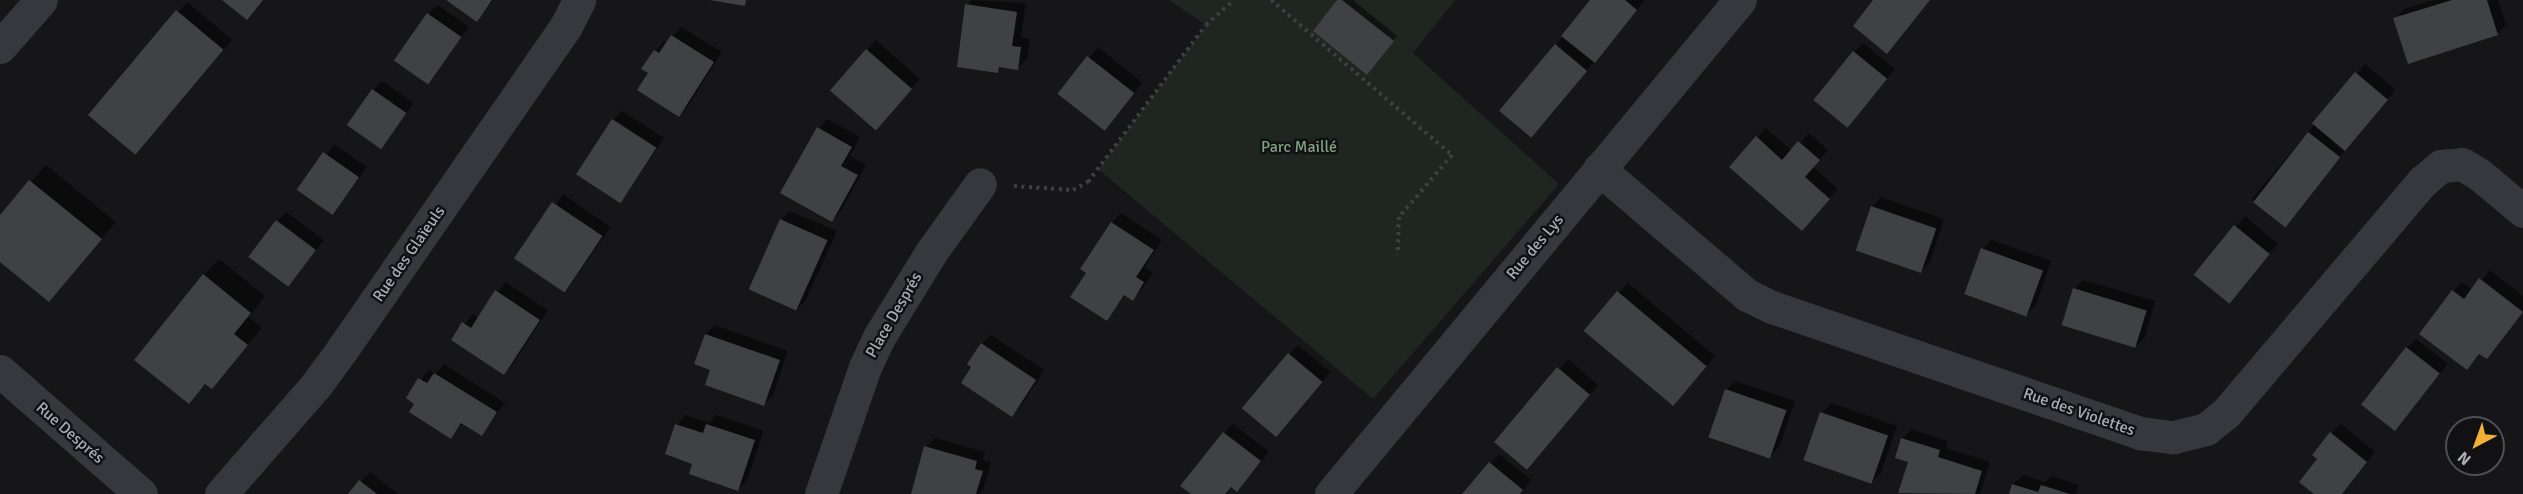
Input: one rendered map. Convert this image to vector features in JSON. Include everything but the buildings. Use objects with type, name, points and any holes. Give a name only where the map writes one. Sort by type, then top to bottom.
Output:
[{"type":"street","points":[[0,47],[41,0]]},
{"type":"street","name":"Rue des Glaïeuls","points":[[221,494],[316,385],[341,351],[566,26],[579,0]]},
{"type":"street","name":"Rue des Lys","points":[[1331,494],[1740,0]]},
{"type":"street","name":"Rue des Violettes","points":[[1599,169],[1747,295],[1772,307],[2139,433],[2174,437],[2206,429],[2226,413],[2423,181],[2441,166],[2462,164],[2480,175],[2523,211]]},
{"type":"street","name":"Place Després","points":[[821,494],[865,367],[879,336],[932,251],[980,184]]},
{"type":"street","name":"Rue Després","points":[[0,371],[141,494]]},
{"type":"path","points":[[980,184],[1072,190],[1088,182],[1206,25],[1234,0]]},
{"type":"path","points":[[1271,0],[1452,155],[1399,217],[1398,255]]},
{"type":"green space","name":"Parc Maillé","points":[[1169,0],[1455,0],[1413,53],[1559,184],[1373,399],[1098,169],[1206,25]]}]
